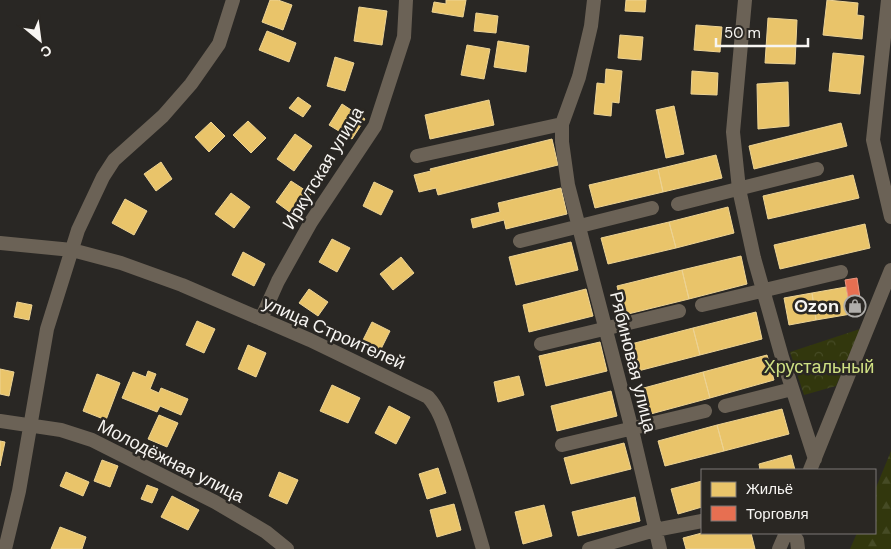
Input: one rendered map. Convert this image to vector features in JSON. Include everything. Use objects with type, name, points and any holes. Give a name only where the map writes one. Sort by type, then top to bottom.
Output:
[{"type":"street","points":[[5,549],[19,491],[47,329],[72,250],[103,177],[114,160],[163,116],[191,84],[219,44],[233,0]]},
{"type":"street","name":"Иркутская улица","points":[[261,319],[278,281],[311,222],[375,126],[404,37],[406,0]]},
{"type":"street","points":[[417,156],[562,124],[579,77],[591,26],[594,0]]},
{"type":"street","points":[[745,0],[733,132],[738,189],[763,290],[812,465]]},
{"type":"street","points":[[888,0],[874,140],[891,217]]},
{"type":"street","name":"Рябиновая улица","points":[[562,124],[562,142],[568,185],[632,430],[660,549]]},
{"type":"street","points":[[678,204],[817,169]]},
{"type":"street","points":[[520,241],[652,208]]},
{"type":"street","name":"улица Строителей","points":[[0,243],[72,250],[121,263],[182,285],[261,319],[373,369],[428,397],[445,428],[484,549]]},
{"type":"street","points":[[812,465],[891,270]]},
{"type":"street","points":[[702,305],[841,272]]},
{"type":"street","points":[[541,344],[679,311]]},
{"type":"street","points":[[725,406],[792,389]]},
{"type":"street","points":[[562,445],[632,430],[705,411]]},
{"type":"street","name":"Молодёжная улица","points":[[0,421],[61,430],[92,440],[214,502],[266,532],[287,549]]},
{"type":"street","points":[[589,549],[655,530],[701,521]]},
{"type":"street","points":[[779,549],[786,534]]},
{"type":"street","points":[[793,534],[797,540],[798,549]]},
{"type":"green space","name":"Хрустальный","points":[[860,329],[836,386],[804,395],[790,352]]},
{"type":"green space","points":[[891,451],[891,549],[850,549],[857,534],[876,534],[876,488]]},
{"type":"building: Жильё","points":[[270,0],[278,0],[292,5],[283,30],[262,22]]},
{"type":"building: Жильё","points":[[446,0],[466,0],[463,17],[432,12],[434,2],[446,4]]},
{"type":"building: Жильё","points":[[626,0],[646,0],[645,12],[625,11]]},
{"type":"building: Жильё","points":[[827,0],[858,3],[857,15],[864,16],[862,39],[823,35]]},
{"type":"building: Жильё","points":[[359,7],[387,11],[382,45],[354,41]]},
{"type":"building: Жильё","points":[[476,13],[498,16],[496,33],[474,31]]},
{"type":"building: Жильё","points":[[768,18],[797,20],[795,64],[765,63]]},
{"type":"building: Жильё","points":[[696,25],[722,27],[720,52],[694,50]]},
{"type":"building: Жильё","points":[[267,31],[296,43],[289,62],[259,50]]},
{"type":"building: Жильё","points":[[620,35],[643,37],[641,60],[618,58]]},
{"type":"building: Жильё","points":[[498,41],[529,46],[526,72],[494,67]]},
{"type":"building: Жильё","points":[[467,45],[490,49],[484,79],[461,75]]},
{"type":"building: Жильё","points":[[833,53],[864,56],[860,94],[829,91]]},
{"type":"building: Жильё","points":[[335,57],[354,63],[345,91],[327,86]]},
{"type":"building: Жильё","points":[[606,69],[622,71],[619,103],[612,102],[611,116],[594,114],[597,83],[605,84]]},
{"type":"building: Жильё","points":[[692,71],[718,73],[717,95],[691,94]]},
{"type":"building: Жильё","points":[[788,82],[789,126],[758,129],[757,84]]},
{"type":"building: Жильё","points":[[298,97],[311,106],[303,117],[289,108]]},
{"type":"building: Жильё","points":[[489,100],[494,125],[430,139],[425,115]]},
{"type":"building: Жильё","points":[[342,104],[365,119],[352,139],[329,125]]},
{"type":"building: Жильё","points":[[674,106],[684,154],[666,158],[656,110]]},
{"type":"building: Жильё","points":[[248,121],[266,138],[251,153],[233,135]]},
{"type":"building: Жильё","points":[[211,122],[225,136],[209,152],[195,137]]},
{"type":"building: Жильё","points":[[841,123],[847,146],[754,169],[749,146]]},
{"type":"building: Жильё","points":[[295,134],[312,146],[294,171],[277,159]]},
{"type":"building: Жильё","points":[[552,139],[558,165],[438,195],[436,188],[419,192],[414,175],[431,171],[430,169]]},
{"type":"building: Жильё","points":[[716,155],[722,178],[663,192],[658,169]]},
{"type":"building: Жильё","points":[[161,162],[172,179],[156,191],[144,174]]},
{"type":"building: Жильё","points":[[658,169],[663,192],[595,208],[589,185]]},
{"type":"building: Жильё","points":[[853,175],[859,198],[768,219],[763,196]]},
{"type":"building: Жильё","points":[[291,181],[311,194],[295,216],[276,202]]},
{"type":"building: Жильё","points":[[374,182],[393,191],[381,215],[363,206]]},
{"type":"building: Жильё","points":[[561,188],[567,214],[506,229],[504,220],[473,228],[471,219],[500,212],[498,203]]},
{"type":"building: Жильё","points":[[231,193],[250,207],[234,228],[215,214]]},
{"type":"building: Жильё","points":[[125,199],[147,211],[134,235],[112,223]]},
{"type":"building: Жильё","points":[[728,207],[734,233],[676,248],[669,222]]},
{"type":"building: Жильё","points":[[669,222],[676,248],[608,264],[601,238]]},
{"type":"building: Жильё","points":[[865,224],[870,248],[780,269],[774,245]]},
{"type":"building: Жильё","points":[[332,239],[350,248],[337,272],[319,262]]},
{"type":"building: Жильё","points":[[571,242],[578,270],[516,285],[509,257]]},
{"type":"building: Жильё","points":[[243,252],[265,264],[254,286],[232,275]]},
{"type":"building: Жильё","points":[[741,256],[747,284],[689,299],[682,270]]},
{"type":"building: Жильё","points":[[401,257],[414,273],[393,290],[380,274]]},
{"type":"building: Жильё","points":[[682,270],[689,299],[624,315],[617,286]]},
{"type":"building: Жильё","points":[[846,287],[851,314],[816,320],[812,293]]},
{"type":"building: Жильё","points":[[309,289],[328,302],[318,316],[299,303]]},
{"type":"building: Жильё","points":[[586,289],[593,316],[529,332],[523,305]]},
{"type":"building: Жильё","points":[[812,293],[816,320],[789,325],[784,298]]},
{"type":"building: Жильё","points":[[17,302],[32,305],[29,320],[14,317]]},
{"type":"building: Жильё","points":[[756,312],[762,339],[700,355],[693,328]]},
{"type":"building: Жильё","points":[[197,321],[215,329],[204,353],[186,345]]},
{"type":"building: Жильё","points":[[372,322],[390,331],[378,355],[360,346]]},
{"type":"building: Жильё","points":[[693,328],[700,355],[638,371],[631,344]]},
{"type":"building: Жильё","points":[[600,342],[607,371],[546,386],[539,356]]},
{"type":"building: Жильё","points":[[248,345],[266,353],[256,377],[238,369]]},
{"type":"building: Жильё","points":[[767,355],[774,380],[710,398],[703,372]]},
{"type":"building: Жильё","points":[[0,369],[14,372],[9,396],[0,394]]},
{"type":"building: Жильё","points":[[148,371],[156,374],[150,389],[159,393],[161,388],[188,399],[181,415],[160,406],[157,412],[122,398],[133,372],[146,377]]},
{"type":"building: Жильё","points":[[703,372],[710,398],[647,415],[640,389]]},
{"type":"building: Жильё","points":[[97,374],[120,383],[106,420],[83,411]]},
{"type":"building: Жильё","points":[[519,376],[524,395],[498,402],[494,382]]},
{"type":"building: Жильё","points":[[332,385],[360,398],[348,423],[320,411]]},
{"type":"building: Жильё","points":[[611,391],[617,416],[557,431],[551,406]]},
{"type":"building: Жильё","points":[[389,406],[410,417],[396,444],[375,433]]},
{"type":"building: Жильё","points":[[782,409],[789,434],[724,451],[717,425]]},
{"type":"building: Жильё","points":[[159,415],[178,423],[167,447],[148,439]]},
{"type":"building: Жильё","points":[[717,425],[724,451],[665,466],[658,441]]},
{"type":"building: Жильё","points":[[0,441],[5,442],[0,466]]},
{"type":"building: Жильё","points":[[624,443],[631,469],[571,484],[564,458]]},
{"type":"building: Жильё","points":[[791,455],[795,469],[760,469],[759,464]]},
{"type":"building: Жильё","points":[[102,460],[118,466],[110,487],[94,481]]},
{"type":"building: Жильё","points":[[438,468],[446,493],[427,499],[419,474]]},
{"type":"building: Жильё","points":[[66,472],[89,482],[83,496],[60,486]]},
{"type":"building: Жильё","points":[[279,472],[298,480],[287,504],[269,496]]},
{"type":"building: Жильё","points":[[701,481],[701,507],[678,514],[671,489]]},
{"type":"building: Жильё","points":[[147,485],[158,489],[152,503],[141,499]]},
{"type":"building: Жильё","points":[[172,496],[199,510],[188,530],[161,517]]},
{"type":"building: Жильё","points":[[635,497],[640,521],[578,536],[572,512]]},
{"type":"building: Жильё","points":[[454,504],[461,530],[437,537],[430,510]]},
{"type":"building: Жильё","points":[[544,505],[552,536],[523,544],[515,512]]},
{"type":"building: Жильё","points":[[60,527],[86,537],[82,549],[51,549]]},
{"type":"building: Жильё","points":[[701,533],[751,534],[755,549],[686,549],[683,538]]},
{"type":"building: Торговля","points":[[857,278],[860,298],[857,312],[851,314],[845,280]]},
{"type":"place","name":"Ozon","points":[[855,306]]}]
